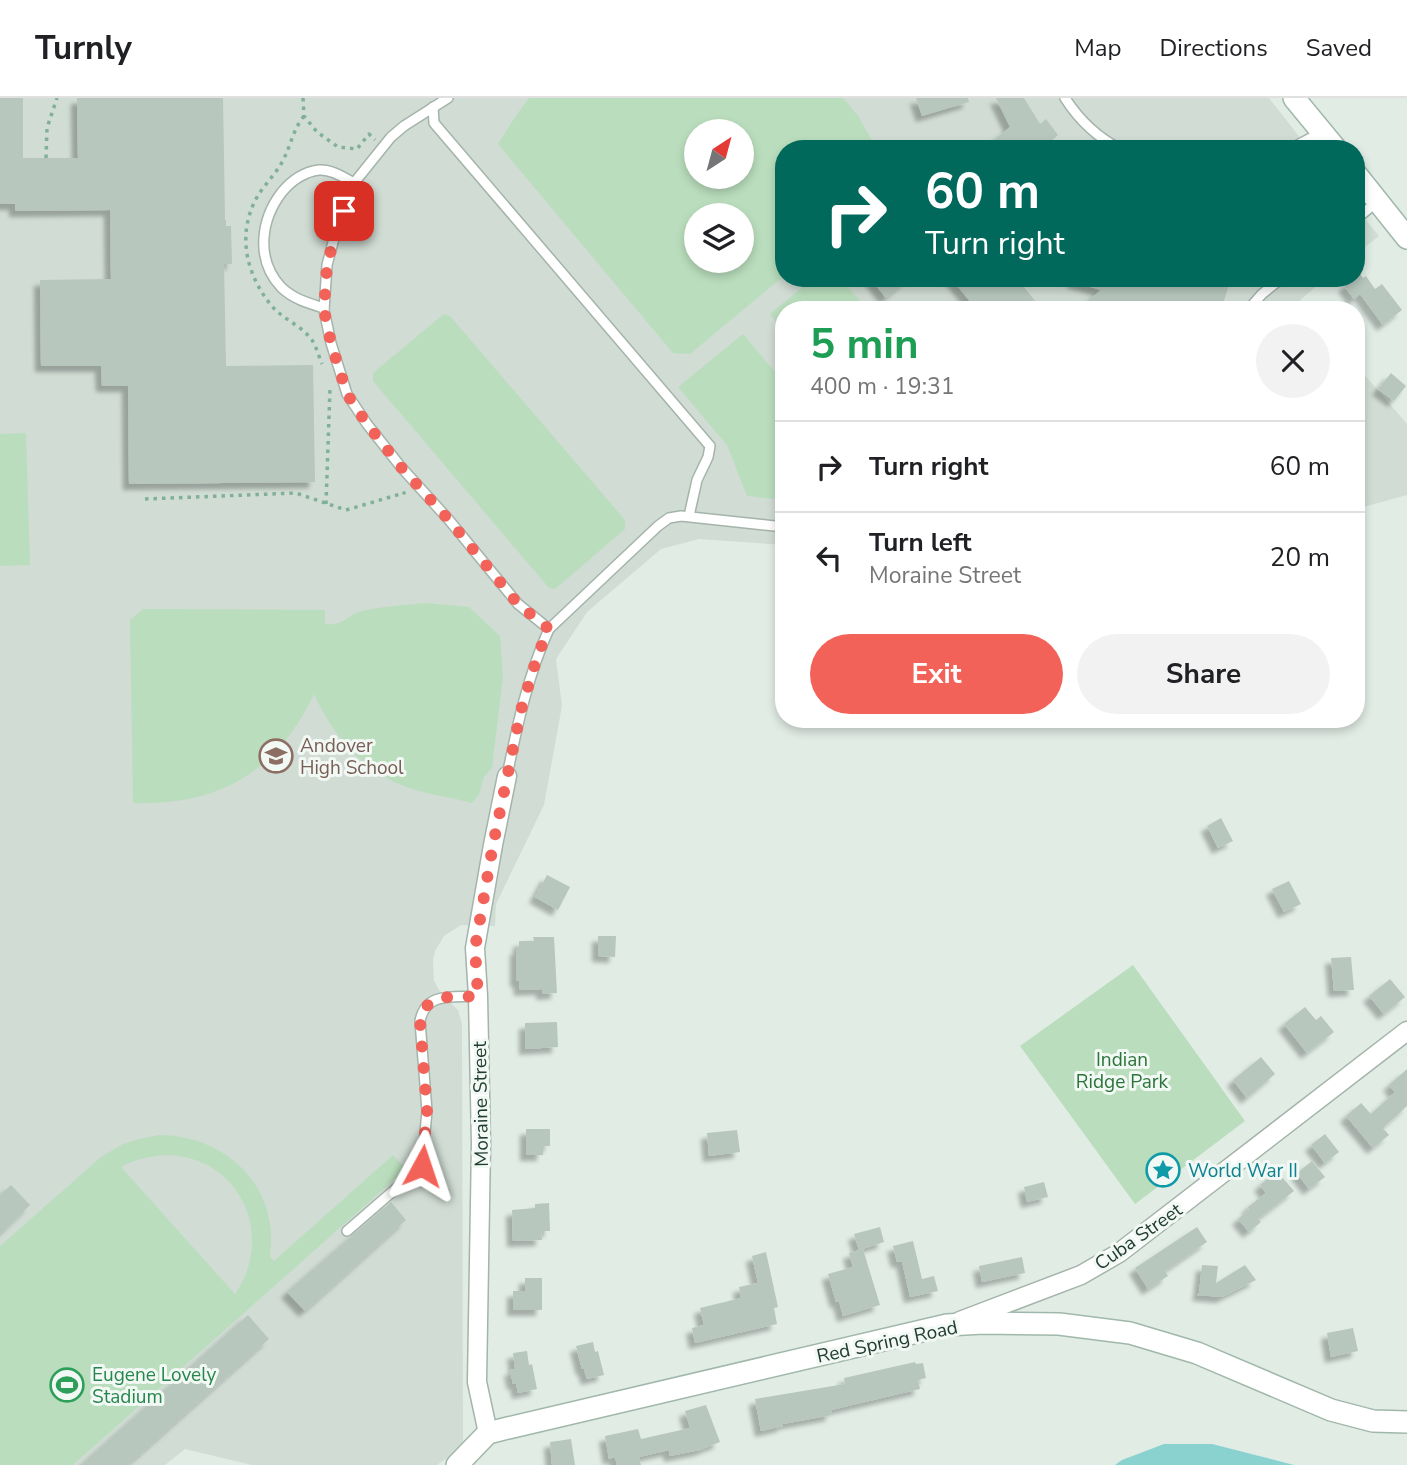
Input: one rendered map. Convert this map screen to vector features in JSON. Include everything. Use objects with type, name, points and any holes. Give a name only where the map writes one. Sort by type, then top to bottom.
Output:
[{"type":"main road","points":[[1294,98],[1329,140]]},
{"type":"main road","points":[[1365,185],[1407,238]]},
{"type":"main road","name":"Red Spring Road","points":[[488,1433],[947,1325],[983,1323],[1059,1324],[1130,1334],[1197,1353],[1338,1412],[1373,1420],[1407,1422]]},
{"type":"main road","points":[[457,1465],[488,1433]]},
{"type":"street","name":"Moraine Street","points":[[488,1433],[477,1382],[481,1144],[475,948],[507,776]]},
{"type":"street","name":"Cuba Street","points":[[947,1325],[1081,1275],[1119,1253],[1407,1031]]},
{"type":"lane","points":[[448,98],[404,125],[382,145],[354,183],[337,227],[327,265],[324,308],[331,343],[347,394],[367,424],[518,604],[549,629]]},
{"type":"lane","points":[[1065,98],[1091,129],[1105,140]]},
{"type":"lane","points":[[433,107],[434,123],[710,446],[689,516]]},
{"type":"lane","points":[[1307,140],[1322,132]]},
{"type":"lane","points":[[324,308],[292,296],[280,285],[265,258],[264,230],[271,208],[285,188],[300,176],[320,170],[335,173],[354,183]]},
{"type":"lane","points":[[1365,212],[1378,201]]},
{"type":"lane","points":[[1256,301],[1271,287]]},
{"type":"lane","points":[[507,776],[521,710],[538,654],[549,629],[663,521],[675,516],[689,516],[775,526]]},
{"type":"lane","points":[[347,1231],[422,1166],[427,1111],[420,1021],[422,1011],[434,999],[478,996]]},
{"type":"path","points":[[46,158],[47,128],[57,98]]},
{"type":"path","points":[[303,98],[304,116],[317,132],[338,147],[357,149],[369,134],[382,145]]},
{"type":"path","points":[[304,116],[296,126],[283,161],[257,198],[249,219],[245,242],[251,270],[260,288],[272,307],[313,341],[325,370]]},
{"type":"path","points":[[326,504],[330,379],[335,387]]},
{"type":"path","points":[[145,499],[296,493],[346,510],[404,493],[396,482]]},
{"type":"shaded area","name":"Andover High School","points":[[0,98],[1269,98],[1302,140],[775,140],[775,287],[1315,287],[1301,301],[775,301],[775,544],[699,539],[661,549],[587,612],[556,659],[562,706],[544,805],[496,904],[495,926],[461,925],[444,936],[435,951],[434,981],[442,995],[458,1010],[462,1024],[463,1446],[437,1465],[252,1465],[185,1449],[165,1465],[0,1465]]},
{"type":"shaded area","points":[[1365,219],[1379,236],[1365,247]]},
{"type":"shaded area","points":[[1365,375],[1407,424],[1407,495],[1365,507]]},
{"type":"green space","points":[[529,98],[843,98],[858,116],[872,140],[775,140],[775,283],[690,354],[673,353],[498,144],[515,117]]},
{"type":"green space","points":[[803,287],[848,287],[860,301],[786,301]]},
{"type":"green space","points":[[444,314],[450,316],[625,520],[625,529],[555,589],[549,588],[373,381],[373,373]]},
{"type":"green space","points":[[743,334],[775,370],[775,499],[747,496],[727,445],[678,387]]},
{"type":"green space","points":[[26,433],[30,565],[0,566],[0,434]]},
{"type":"green space","points":[[426,603],[469,607],[500,636],[503,676],[492,768],[484,777],[479,795],[472,803],[401,785],[369,766],[332,727],[314,694],[282,744],[263,764],[242,779],[192,798],[133,803],[130,620],[143,609],[325,610],[325,624],[332,624],[342,622],[362,611]]},
{"type":"green space","name":"Indian Ridge Park","points":[[1133,965],[1245,1121],[1135,1204],[1020,1046]]},
{"type":"green space","name":"Eugene Lovely Stadium","points":[[159,1135],[198,1141],[231,1159],[257,1187],[265,1204],[271,1228],[270,1257],[274,1261],[393,1155],[406,1169],[73,1465],[0,1465],[0,1246],[101,1157],[123,1144]],"holes":[[[161,1155],[193,1159],[214,1169],[231,1184],[244,1203],[251,1225],[252,1248],[247,1271],[235,1294],[121,1167],[137,1160]]]},
{"type":"water","points":[[1164,1444],[1212,1444],[1294,1465],[1115,1465]]},
{"type":"building","points":[[0,98],[23,98],[23,158],[78,158],[77,98],[223,98],[225,220],[226,226],[231,226],[232,264],[224,264],[226,366],[313,365],[315,482],[129,484],[128,386],[102,386],[101,366],[41,366],[40,280],[111,279],[110,210],[15,211],[15,204],[0,204]]},
{"type":"building","points":[[916,98],[968,98],[969,102],[922,116]]},
{"type":"building","points":[[996,98],[1024,98],[1040,124],[1046,119],[1058,135],[1052,140],[995,140],[1010,127]]},
{"type":"building","points":[[1366,276],[1375,289],[1382,284],[1402,310],[1383,325],[1360,294],[1354,299],[1345,287],[1365,287]]},
{"type":"building","points":[[877,287],[899,287],[886,298]]},
{"type":"building","points":[[958,287],[1024,287],[1035,301],[970,301]]},
{"type":"building","points":[[1090,287],[1228,287],[1224,301],[1088,301],[1101,290]]},
{"type":"building","points":[[1391,373],[1406,386],[1394,401],[1378,389]]},
{"type":"building","points":[[1221,818],[1233,841],[1218,848],[1207,826]]},
{"type":"building","points":[[547,875],[570,887],[558,910],[535,897]]},
{"type":"building","points":[[1289,881],[1301,904],[1284,912],[1272,889]]},
{"type":"building","points":[[598,936],[616,936],[615,957],[598,956]]},
{"type":"building","points":[[533,937],[554,937],[557,993],[542,994],[542,989],[520,990],[519,981],[516,981],[516,949],[519,949],[519,941],[534,941]]},
{"type":"building","points":[[1351,957],[1354,990],[1334,991],[1331,958]]},
{"type":"building","points":[[1390,979],[1405,997],[1384,1014],[1369,996]]},
{"type":"building","points":[[1305,1007],[1316,1020],[1321,1016],[1334,1032],[1307,1053],[1284,1024]]},
{"type":"building","points":[[557,1022],[558,1047],[525,1049],[525,1023]]},
{"type":"building","points":[[1261,1057],[1275,1074],[1247,1098],[1233,1080]]},
{"type":"building","points":[[1407,1069],[1407,1106],[1383,1128],[1389,1135],[1373,1148],[1346,1116],[1361,1103],[1371,1114],[1395,1092],[1389,1085]]},
{"type":"building","points":[[526,1129],[550,1129],[550,1146],[543,1146],[543,1155],[526,1155]]},
{"type":"building","points":[[737,1130],[740,1152],[709,1156],[707,1133]]},
{"type":"building","points":[[1325,1134],[1339,1152],[1325,1163],[1311,1145]]},
{"type":"building","points":[[1312,1161],[1325,1177],[1309,1189],[1297,1173]]},
{"type":"building","points":[[1277,1171],[1294,1191],[1258,1219],[1261,1222],[1249,1232],[1238,1219],[1266,1193],[1260,1185]]},
{"type":"building","points":[[1044,1182],[1048,1197],[1027,1202],[1024,1187]]},
{"type":"building","points":[[11,1185],[30,1205],[0,1234],[0,1195]]},
{"type":"building","points":[[391,1202],[406,1220],[305,1311],[287,1292]]},
{"type":"building","points":[[549,1203],[550,1231],[541,1231],[542,1240],[513,1241],[512,1210],[535,1208],[535,1204]]},
{"type":"building","points":[[880,1227],[884,1242],[859,1250],[854,1234]]},
{"type":"building","points":[[1197,1227],[1207,1242],[1165,1271],[1168,1276],[1148,1289],[1135,1268]]},
{"type":"building","points":[[913,1241],[922,1279],[934,1276],[938,1291],[910,1297],[902,1261],[897,1262],[893,1246]]},
{"type":"building","points":[[863,1249],[880,1305],[843,1316],[828,1274],[853,1267],[849,1253]]},
{"type":"building","points":[[766,1252],[778,1307],[774,1308],[777,1324],[695,1343],[692,1328],[704,1325],[700,1308],[741,1298],[739,1287],[758,1283],[752,1256]]},
{"type":"building","points":[[1022,1257],[1025,1273],[982,1282],[979,1266]]},
{"type":"building","points":[[1202,1265],[1218,1266],[1216,1283],[1245,1265],[1256,1280],[1222,1297],[1197,1295]]},
{"type":"building","points":[[525,1278],[542,1278],[542,1310],[513,1310],[513,1291],[525,1291]]},
{"type":"building","points":[[248,1315],[269,1339],[128,1465],[81,1465]]},
{"type":"building","points":[[1353,1328],[1358,1351],[1331,1357],[1327,1333]]},
{"type":"building","points":[[593,1342],[604,1375],[587,1379],[576,1346]]},
{"type":"building","points":[[527,1351],[537,1389],[518,1393],[510,1370],[515,1369],[513,1353]]},
{"type":"building","points":[[915,1362],[923,1363],[926,1378],[918,1380],[920,1389],[831,1410],[832,1415],[761,1431],[755,1399],[845,1384],[844,1378]]},
{"type":"building","points":[[706,1405],[720,1442],[700,1450],[670,1456],[669,1450],[639,1457],[641,1465],[617,1465],[615,1457],[609,1459],[605,1436],[638,1429],[641,1439],[690,1428],[685,1411]]},
{"type":"building","points":[[571,1439],[575,1465],[552,1465],[550,1442]]},
{"type":"place","name":"Andover High School","points":[[276,756]]},
{"type":"place","name":"World War II","points":[[1163,1170]]},
{"type":"place","name":"Eugene Lovely Stadium","points":[[67,1385]]},
{"type":"route","points":[[344,211],[327,265],[324,310],[347,394],[401,467],[518,604],[549,629],[538,654],[521,710],[493,845],[475,948],[478,996],[434,999],[422,1011],[420,1021],[427,1111],[422,1166]]}]
